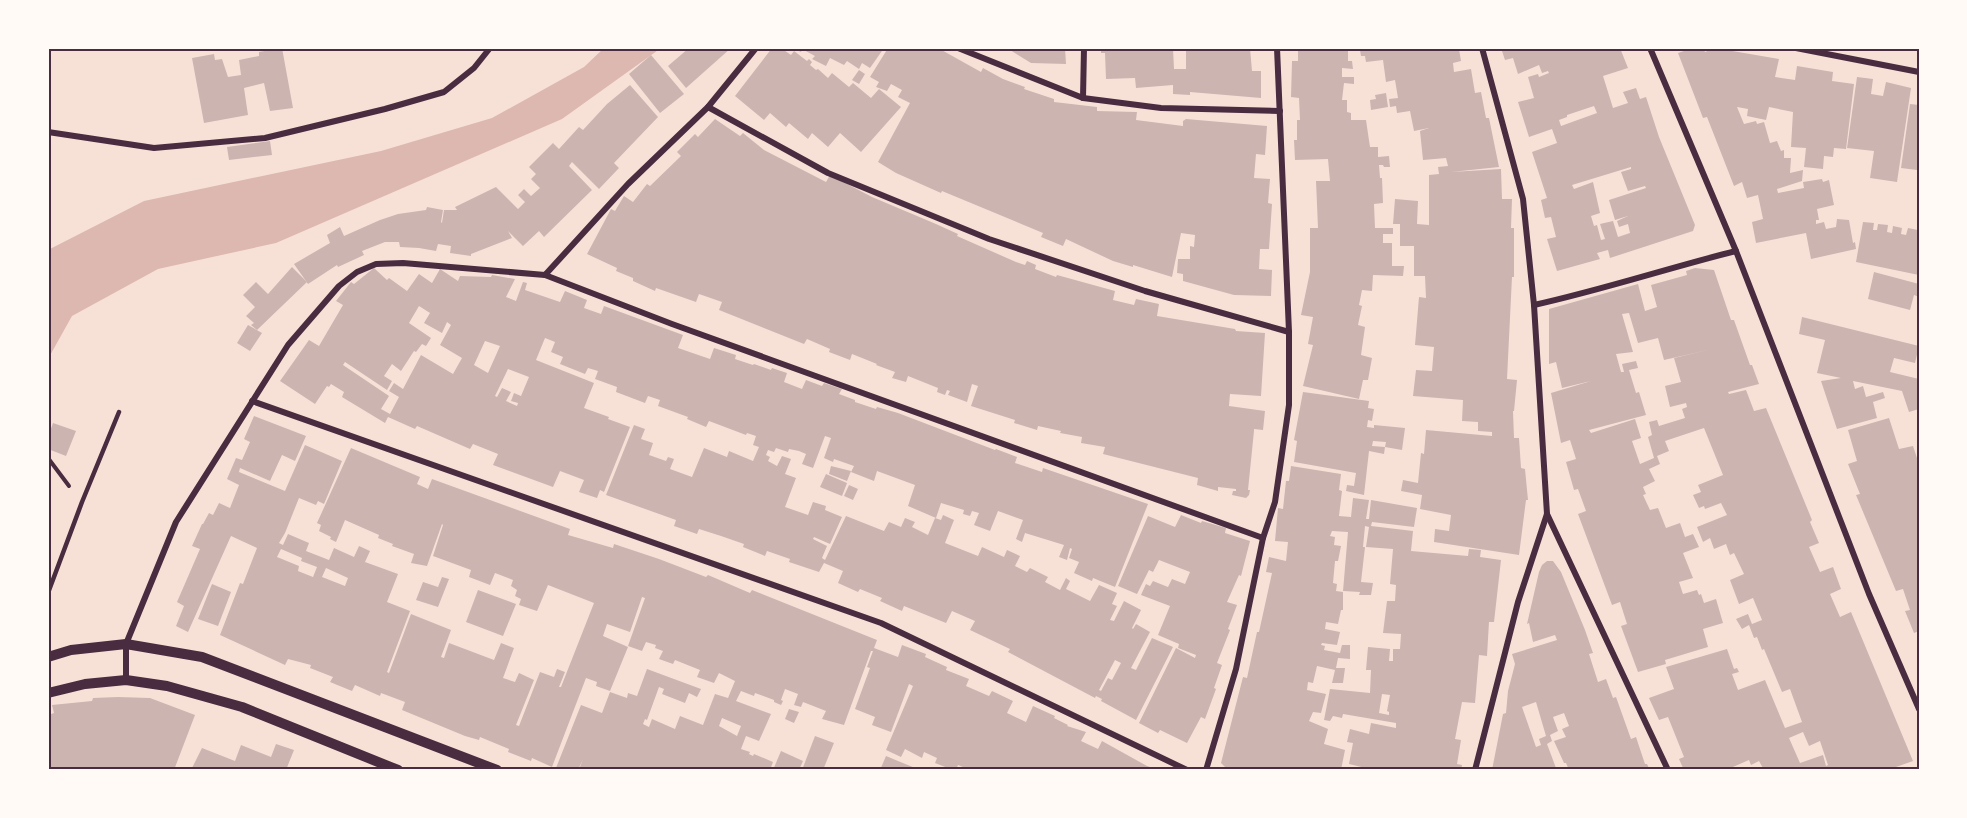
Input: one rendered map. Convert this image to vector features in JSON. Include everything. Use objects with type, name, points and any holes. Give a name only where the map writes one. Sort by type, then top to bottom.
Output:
[{"type":"street","points":[[48,132],[154,148],[265,138],[444,92],[474,68],[490,48]]},
{"type":"street","points":[[545,275],[628,184],[708,106],[756,48]]},
{"type":"street","points":[[958,48],[1083,98],[1161,108],[1280,111]]},
{"type":"street","points":[[1083,98],[1084,48]]},
{"type":"street","points":[[1206,770],[1236,669],[1263,538],[1275,501],[1289,405],[1289,332],[1277,48]]},
{"type":"street","points":[[1482,48],[1523,199],[1534,305],[1547,514],[1668,770]]},
{"type":"street","points":[[1650,48],[1736,251],[1869,594],[1919,709]]},
{"type":"street","points":[[1796,48],[1833,51],[1919,72]]},
{"type":"street","points":[[708,106],[828,173],[989,239],[1144,291],[1289,332]]},
{"type":"street","points":[[1534,305],[1575,296],[1675,266],[1736,251]]},
{"type":"street","points":[[126,680],[126,644],[176,522],[288,345],[339,286],[357,272],[376,264],[403,263],[545,275],[672,324],[1263,538]]},
{"type":"street","points":[[252,401],[881,623],[1187,770]]},
{"type":"street","points":[[1475,770],[1518,602],[1547,514]]},
{"type":"street","points":[[48,657],[71,650],[126,644],[202,657],[497,770]]},
{"type":"street","points":[[48,693],[85,684],[126,680],[167,686],[242,707],[398,770]]},
{"type":"lane","points":[[48,593],[82,501],[119,412]]},
{"type":"path","points":[[48,458],[82,501]]},
{"type":"shaded area","points":[[604,48],[661,48],[562,119],[276,243],[158,269],[72,316],[48,359],[48,250],[144,201],[381,151],[492,118],[584,67]]},
{"type":"building","points":[[282,48],[293,108],[270,111],[264,83],[244,88],[248,115],[204,123],[192,58],[214,54],[215,60],[222,59],[228,77],[241,75],[239,60],[259,56],[259,52]]},
{"type":"building","points":[[689,48],[731,48],[686,88],[668,66]]},
{"type":"building","points":[[772,48],[781,48],[791,55],[794,51],[807,61],[809,59],[812,62],[810,65],[828,78],[832,73],[849,87],[853,83],[871,98],[879,89],[901,107],[861,152],[840,133],[828,147],[812,133],[808,139],[789,123],[786,127],[770,113],[764,120],[735,96]]},
{"type":"building","points":[[793,48],[884,48],[870,68],[862,63],[859,69],[847,61],[844,65],[830,58],[826,66],[812,59],[815,56],[802,49],[801,52]]},
{"type":"building","points":[[888,48],[938,48],[981,72],[983,68],[1025,87],[1024,89],[1054,99],[1054,102],[1097,107],[1097,111],[1137,112],[1136,120],[1183,126],[1183,121],[1186,119],[1267,126],[1265,155],[1256,154],[1254,178],[1270,179],[1268,203],[1272,204],[1269,249],[1260,249],[1259,269],[1272,270],[1271,296],[1234,295],[1183,281],[1183,274],[1177,273],[1178,259],[1190,259],[1190,246],[1194,247],[1195,235],[1181,233],[1172,277],[1113,261],[1066,239],[1063,246],[1041,237],[1043,233],[942,191],[941,193],[896,173],[878,162],[910,103],[898,97],[902,90],[891,84],[887,91],[876,87],[879,82],[870,77]]},
{"type":"building","points":[[1007,48],[1065,48],[1066,64],[1031,63]]},
{"type":"building","points":[[1101,48],[1173,48],[1174,69],[1186,69],[1186,48],[1250,48],[1252,71],[1261,71],[1261,98],[1190,92],[1190,95],[1173,94],[1173,85],[1136,88],[1135,78],[1106,79],[1105,53],[1101,53]]},
{"type":"building","points":[[1298,48],[1348,48],[1348,61],[1352,61],[1353,69],[1342,68],[1342,77],[1354,77],[1354,84],[1344,83],[1342,100],[1347,100],[1347,112],[1351,113],[1351,120],[1366,120],[1370,147],[1378,147],[1378,157],[1389,156],[1390,167],[1379,165],[1383,203],[1374,204],[1375,228],[1393,228],[1393,234],[1383,234],[1383,243],[1392,243],[1392,266],[1404,266],[1403,276],[1373,275],[1372,291],[1362,290],[1359,305],[1362,306],[1358,325],[1365,327],[1361,355],[1372,358],[1368,380],[1363,380],[1359,399],[1303,386],[1313,345],[1308,344],[1313,317],[1301,315],[1310,272],[1310,228],[1318,228],[1316,181],[1330,181],[1328,159],[1295,160],[1294,140],[1297,140],[1297,120],[1300,120],[1299,98],[1291,97],[1292,61],[1298,61]]},
{"type":"building","points":[[1445,48],[1445,51],[1459,49],[1461,61],[1453,63],[1454,72],[1471,69],[1475,93],[1481,92],[1486,118],[1489,118],[1499,167],[1451,172],[1501,169],[1502,199],[1512,199],[1514,277],[1512,277],[1507,379],[1517,380],[1513,411],[1514,438],[1519,438],[1521,468],[1525,469],[1528,500],[1526,500],[1519,555],[1434,542],[1435,529],[1449,531],[1451,515],[1420,509],[1422,495],[1401,491],[1403,480],[1418,483],[1426,430],[1492,436],[1492,432],[1478,431],[1478,422],[1462,421],[1463,400],[1413,396],[1416,370],[1432,371],[1434,347],[1415,345],[1419,297],[1426,298],[1425,276],[1414,276],[1414,246],[1400,246],[1400,224],[1393,224],[1395,199],[1418,201],[1417,224],[1429,225],[1429,175],[1439,174],[1438,167],[1448,166],[1446,158],[1423,160],[1420,131],[1429,128],[1414,131],[1410,111],[1397,113],[1396,106],[1390,107],[1389,99],[1398,98],[1395,80],[1386,82],[1383,60],[1366,62],[1365,56],[1361,56],[1360,50]]},
{"type":"building","points":[[1501,48],[1533,48],[1534,50],[1538,48],[1620,48],[1628,68],[1603,76],[1613,108],[1628,103],[1623,92],[1636,88],[1640,99],[1646,97],[1659,137],[1695,225],[1693,231],[1610,258],[1608,250],[1597,253],[1600,259],[1557,271],[1547,239],[1556,237],[1551,217],[1545,218],[1541,200],[1547,198],[1532,152],[1557,143],[1552,129],[1529,137],[1518,102],[1534,98],[1528,77],[1538,74],[1539,77],[1549,73],[1548,71],[1542,73],[1539,65],[1518,74],[1513,58],[1505,60]],"holes":[[[1594,106],[1597,113],[1561,126],[1559,120],[1567,115]],[[1631,167],[1621,172],[1628,191],[1645,186],[1646,188],[1609,200],[1615,220],[1628,216],[1617,221],[1619,227],[1628,224],[1630,233],[1618,237],[1613,221],[1600,224],[1605,239],[1601,240],[1597,225],[1594,226],[1591,216],[1600,213],[1593,182],[1574,189],[1572,185]]]},
{"type":"building","points":[[1693,48],[1703,48],[1705,52],[1715,48],[1779,59],[1775,77],[1795,80],[1797,66],[1833,72],[1832,81],[1854,84],[1846,149],[1834,148],[1833,157],[1824,156],[1823,169],[1804,167],[1806,148],[1791,147],[1793,112],[1769,107],[1766,120],[1747,116],[1748,109],[1737,107],[1744,124],[1764,122],[1770,143],[1777,141],[1781,151],[1784,150],[1784,158],[1791,158],[1790,173],[1803,170],[1802,181],[1777,189],[1778,193],[1804,188],[1803,182],[1829,180],[1834,205],[1817,209],[1819,220],[1816,220],[1816,224],[1824,222],[1826,229],[1836,227],[1837,219],[1849,220],[1856,249],[1811,259],[1806,233],[1756,243],[1752,222],[1763,219],[1758,195],[1747,198],[1742,182],[1734,186],[1707,117],[1703,118],[1678,53]]},
{"type":"building","points":[[651,55],[684,94],[660,113],[629,74]]},
{"type":"building","points":[[859,70],[865,74],[859,84],[852,80]]},
{"type":"building","points":[[1857,77],[1873,79],[1871,94],[1883,96],[1886,82],[1911,88],[1897,182],[1870,178],[1874,151],[1847,148]]},
{"type":"building","points":[[630,85],[658,117],[614,163],[619,168],[599,189],[572,162],[569,166],[592,190],[544,237],[539,231],[523,246],[508,231],[512,238],[471,254],[471,256],[450,253],[451,246],[438,244],[436,251],[400,247],[399,242],[385,242],[362,251],[364,255],[338,267],[337,265],[308,284],[294,264],[330,243],[327,235],[340,227],[344,236],[380,220],[398,214],[426,210],[427,207],[443,210],[442,223],[444,210],[457,210],[455,207],[496,187],[518,209],[525,202],[518,195],[524,189],[531,196],[540,188],[531,179],[536,174],[529,167],[553,143],[559,149],[579,127],[583,130],[607,104]]},
{"type":"building","points":[[1386,93],[1388,107],[1371,110],[1370,100],[1376,99],[1375,95]]},
{"type":"building","points":[[1910,104],[1919,105],[1919,169],[1917,170],[1901,168]]},
{"type":"building","points":[[715,119],[740,136],[743,133],[764,150],[826,182],[830,175],[872,197],[1016,262],[1025,265],[1027,261],[1036,265],[1035,269],[1056,277],[1057,275],[1115,291],[1113,300],[1134,305],[1136,299],[1159,304],[1157,316],[1236,331],[1265,333],[1261,396],[1230,394],[1229,406],[1265,411],[1263,430],[1254,429],[1249,495],[1246,498],[1232,495],[1236,489],[1218,487],[1218,491],[1197,485],[1198,478],[1103,454],[1105,447],[1081,443],[1082,437],[1038,426],[1037,430],[1014,423],[1015,420],[971,406],[978,386],[972,384],[967,402],[948,395],[950,391],[947,390],[945,395],[937,392],[938,388],[908,376],[906,382],[892,378],[895,372],[852,354],[850,360],[829,352],[830,349],[807,339],[804,344],[719,310],[722,302],[699,294],[696,302],[656,288],[655,291],[616,271],[617,268],[587,254],[611,209],[615,211],[624,196],[633,202],[647,184],[650,186],[681,156],[677,152],[695,134],[698,137]]},
{"type":"building","points":[[270,141],[272,155],[229,160],[227,147]]},
{"type":"building","points":[[1863,222],[1874,223],[1873,230],[1877,230],[1878,224],[1888,225],[1887,232],[1892,233],[1893,226],[1902,228],[1901,234],[1906,235],[1908,228],[1918,230],[1919,275],[1856,262]]},
{"type":"building","points":[[292,267],[307,282],[257,330],[251,325],[254,323],[246,316],[255,307],[243,295],[256,282],[268,294]]},
{"type":"building","points":[[374,268],[387,280],[389,278],[407,291],[419,274],[432,283],[440,269],[458,281],[460,276],[491,277],[492,275],[515,279],[506,297],[516,301],[523,282],[527,283],[525,290],[560,302],[565,291],[587,300],[584,308],[601,314],[604,306],[683,335],[678,348],[710,359],[714,348],[736,355],[735,359],[787,373],[784,382],[802,389],[806,380],[822,386],[824,383],[842,389],[839,394],[855,402],[898,413],[1017,457],[1015,463],[1042,472],[1043,468],[1148,504],[1115,587],[1074,573],[1079,562],[1069,558],[1072,549],[1070,548],[1067,560],[1059,557],[1064,545],[1025,533],[1022,542],[1016,539],[1023,520],[998,511],[990,531],[974,525],[979,513],[972,511],[970,516],[963,514],[964,510],[941,503],[936,518],[908,506],[915,485],[877,471],[874,481],[851,472],[854,466],[824,458],[831,438],[825,436],[813,468],[802,464],[806,454],[799,451],[789,449],[788,452],[776,448],[774,452],[768,450],[766,455],[770,457],[768,461],[777,466],[782,456],[791,459],[785,474],[796,478],[785,507],[808,515],[813,502],[826,506],[825,510],[842,517],[830,544],[814,537],[813,539],[827,546],[822,558],[825,560],[846,516],[884,531],[889,522],[901,527],[905,518],[915,522],[912,527],[928,535],[935,518],[941,520],[943,515],[954,520],[945,543],[978,556],[982,547],[1004,557],[1007,550],[1020,556],[1015,566],[1027,572],[1030,568],[1048,577],[1045,582],[1060,590],[1066,578],[1070,581],[1066,589],[1090,601],[1099,585],[1117,593],[1112,604],[1117,606],[1110,620],[1114,621],[1124,601],[1141,610],[1132,628],[1136,624],[1150,632],[1131,668],[1136,670],[1152,638],[1173,647],[1136,720],[1101,701],[1102,699],[1096,696],[1095,698],[1008,652],[1010,649],[970,630],[975,621],[952,611],[946,623],[904,606],[902,611],[880,601],[882,598],[860,589],[858,592],[838,583],[843,571],[824,563],[819,572],[789,562],[790,559],[767,551],[765,556],[743,547],[744,544],[721,536],[699,529],[697,534],[674,526],[676,520],[606,495],[634,425],[645,429],[641,439],[653,443],[649,455],[666,461],[668,457],[674,459],[670,469],[692,477],[704,448],[727,457],[729,451],[753,461],[759,447],[753,445],[756,436],[747,433],[746,435],[709,421],[706,427],[687,419],[688,417],[658,406],[660,400],[648,396],[645,403],[616,392],[617,387],[595,379],[598,371],[588,368],[585,374],[560,364],[563,357],[551,352],[555,342],[545,338],[536,360],[594,383],[584,408],[630,427],[604,492],[600,490],[597,498],[579,492],[584,480],[560,471],[553,487],[493,465],[498,454],[473,444],[470,449],[417,426],[415,429],[388,417],[385,423],[342,397],[344,392],[331,384],[327,386],[315,404],[280,381],[309,340],[319,346],[343,305],[336,301],[351,282],[354,284]],"holes":[[[419,306],[430,313],[424,323],[442,333],[447,322],[451,325],[440,345],[462,358],[453,374],[421,355],[403,389],[394,383],[389,391],[399,397],[390,414],[381,409],[389,396],[343,365],[345,362],[387,390],[392,381],[384,376],[392,364],[401,371],[414,351],[416,352],[422,344],[426,346],[431,338],[409,323]],[[485,341],[500,346],[488,373],[474,365]],[[508,369],[529,377],[521,396],[514,393],[511,401],[518,403],[517,406],[506,401],[511,392],[502,388],[497,397],[495,396]],[[1115,660],[1121,663],[1112,680],[1108,678],[1101,691],[1099,690]]]},
{"type":"building","points":[[1695,268],[1714,270],[1731,320],[1734,320],[1759,384],[1728,392],[1729,394],[1746,390],[1754,411],[1766,408],[1812,520],[1810,522],[1819,543],[1809,547],[1820,572],[1833,567],[1841,589],[1830,594],[1840,617],[1851,612],[1913,761],[1896,767],[1897,770],[1764,770],[1759,761],[1751,765],[1749,760],[1726,770],[1684,770],[1679,759],[1684,757],[1668,717],[1659,720],[1649,698],[1674,689],[1666,667],[1727,649],[1734,669],[1737,668],[1739,672],[1732,674],[1738,690],[1765,680],[1785,728],[1802,722],[1790,689],[1782,692],[1757,637],[1754,638],[1749,625],[1742,629],[1736,619],[1748,614],[1752,624],[1762,620],[1753,598],[1739,604],[1730,580],[1744,574],[1734,553],[1730,555],[1726,544],[1714,549],[1710,538],[1703,542],[1697,527],[1727,515],[1721,503],[1705,509],[1704,506],[1699,508],[1693,495],[1701,492],[1698,485],[1723,475],[1704,428],[1665,441],[1669,451],[1657,456],[1660,464],[1649,469],[1655,481],[1643,487],[1646,494],[1643,495],[1650,510],[1658,508],[1666,528],[1680,523],[1685,537],[1693,534],[1699,547],[1683,553],[1693,578],[1679,582],[1683,594],[1697,590],[1704,603],[1716,599],[1723,623],[1703,629],[1708,647],[1665,660],[1666,664],[1638,672],[1621,626],[1627,624],[1620,602],[1612,605],[1578,514],[1586,511],[1578,489],[1574,490],[1566,462],[1576,459],[1570,440],[1561,443],[1551,393],[1591,381],[1562,388],[1556,362],[1549,364],[1549,309],[1638,284],[1645,311],[1657,307],[1651,285],[1687,275],[1686,271]],"holes":[[[1629,313],[1638,343],[1658,338],[1664,360],[1712,349],[1674,358],[1681,382],[1665,386],[1670,407],[1686,403],[1687,407],[1682,409],[1685,418],[1659,426],[1657,420],[1649,422],[1652,435],[1648,437],[1654,458],[1640,464],[1632,441],[1641,438],[1635,419],[1591,433],[1589,430],[1646,415],[1629,370],[1638,368],[1636,361],[1622,364],[1624,372],[1621,372],[1616,354],[1633,352],[1622,314]],[[1803,732],[1809,746],[1820,741],[1828,765],[1826,766],[1823,755],[1800,763],[1789,738]]]},
{"type":"building","points":[[1874,272],[1919,284],[1919,297],[1914,295],[1910,310],[1868,299]]},
{"type":"building","points":[[1802,317],[1919,346],[1915,363],[1894,358],[1890,372],[1919,379],[1919,409],[1909,412],[1902,391],[1853,381],[1855,389],[1863,386],[1866,397],[1883,392],[1885,398],[1873,402],[1877,418],[1837,429],[1821,381],[1841,378],[1817,373],[1825,340],[1799,334]]},
{"type":"building","points":[[248,325],[262,333],[250,351],[237,343]]},
{"type":"building","points":[[1303,392],[1369,401],[1368,408],[1374,409],[1372,421],[1368,420],[1367,427],[1374,428],[1374,425],[1405,428],[1402,450],[1385,447],[1384,454],[1369,451],[1364,495],[1346,491],[1347,485],[1354,486],[1356,473],[1294,462],[1297,441],[1294,440]],"holes":[[[1373,441],[1386,442],[1385,447],[1372,446]]]},
{"type":"building","points":[[254,416],[306,436],[295,461],[282,455],[270,481],[240,468],[239,472],[285,491],[305,445],[342,461],[324,504],[318,501],[316,505],[299,498],[279,543],[283,545],[288,534],[309,543],[306,551],[329,560],[334,548],[354,557],[359,546],[370,551],[365,562],[398,574],[387,602],[410,611],[387,672],[389,673],[411,614],[451,630],[441,657],[444,658],[449,643],[494,660],[501,643],[514,648],[503,678],[515,682],[519,673],[534,680],[516,725],[519,726],[540,672],[554,677],[557,669],[565,672],[559,687],[561,687],[594,603],[548,585],[537,611],[519,605],[521,599],[515,596],[517,590],[511,586],[513,580],[495,573],[490,585],[469,577],[471,570],[433,556],[442,524],[427,566],[411,563],[414,554],[392,546],[393,544],[378,538],[379,535],[345,520],[336,542],[330,539],[331,537],[319,531],[321,525],[317,523],[351,448],[420,477],[417,484],[428,489],[432,479],[570,529],[568,535],[613,548],[614,544],[706,577],[708,575],[750,593],[752,590],[877,640],[874,648],[898,657],[902,645],[926,654],[925,657],[947,667],[946,670],[969,679],[966,686],[989,696],[992,691],[1013,701],[1007,713],[1026,722],[1033,706],[1055,716],[1054,718],[1067,726],[1086,732],[1081,741],[1098,749],[1102,741],[1147,766],[1159,770],[970,770],[958,765],[956,770],[953,770],[935,763],[937,758],[924,752],[922,758],[905,749],[901,757],[886,750],[913,686],[909,684],[891,732],[872,725],[875,717],[855,709],[870,668],[867,667],[873,651],[871,651],[844,725],[822,719],[826,711],[803,702],[801,707],[794,705],[798,694],[785,689],[781,705],[755,693],[754,696],[741,691],[736,701],[771,714],[759,741],[746,736],[741,749],[750,752],[749,754],[753,756],[754,754],[773,762],[770,770],[587,770],[580,767],[583,759],[578,770],[560,770],[556,768],[581,705],[602,713],[610,692],[627,698],[628,693],[637,696],[647,669],[701,689],[697,697],[689,693],[685,703],[662,694],[664,689],[659,687],[647,720],[645,719],[643,724],[649,727],[652,719],[675,729],[680,716],[703,725],[715,694],[728,698],[735,681],[719,673],[714,683],[697,677],[700,670],[675,660],[673,664],[659,659],[663,651],[655,648],[656,645],[646,642],[642,651],[628,646],[645,598],[642,597],[630,632],[607,624],[603,636],[628,647],[610,691],[596,686],[597,682],[586,678],[552,767],[532,758],[531,761],[480,737],[479,740],[465,736],[402,710],[405,702],[381,693],[380,696],[355,685],[352,691],[330,682],[333,677],[310,668],[311,665],[288,659],[285,665],[220,635],[240,583],[243,584],[257,548],[231,536],[188,632],[176,626],[184,606],[177,602],[200,549],[192,546],[202,524],[209,513],[213,515],[219,503],[230,508],[239,485],[227,479],[236,458],[242,460],[250,442],[244,439]],"holes":[[[281,549],[317,567],[313,577],[298,571],[299,566],[277,557]],[[326,568],[348,578],[345,586],[322,577]],[[722,718],[741,726],[737,736],[719,726]]]},
{"type":"building","points":[[1889,418],[1899,449],[1913,446],[1919,464],[1919,631],[1914,633],[1905,611],[1910,610],[1903,589],[1896,591],[1856,495],[1860,494],[1848,464],[1857,461],[1848,430]]},
{"type":"building","points":[[53,423],[76,431],[66,456],[48,449],[48,437]]},
{"type":"building","points":[[831,466],[851,471],[847,481],[829,474]]},
{"type":"building","points":[[1291,466],[1341,474],[1339,490],[1342,491],[1339,516],[1351,517],[1353,498],[1369,500],[1366,519],[1369,519],[1371,500],[1417,508],[1414,527],[1372,522],[1371,526],[1413,531],[1411,551],[1468,556],[1469,549],[1481,550],[1480,557],[1501,560],[1494,622],[1489,622],[1487,656],[1479,655],[1475,703],[1462,702],[1455,739],[1461,740],[1457,764],[1462,765],[1461,770],[1374,770],[1349,764],[1353,743],[1347,742],[1350,729],[1369,734],[1371,723],[1396,728],[1396,723],[1343,714],[1342,718],[1333,716],[1330,721],[1324,720],[1330,689],[1370,693],[1371,670],[1366,670],[1368,647],[1390,649],[1389,661],[1393,661],[1393,649],[1400,649],[1401,634],[1383,633],[1387,601],[1395,601],[1396,585],[1390,584],[1393,549],[1366,547],[1369,527],[1365,526],[1361,582],[1373,583],[1371,595],[1343,591],[1348,532],[1332,531],[1330,536],[1335,537],[1334,545],[1341,546],[1338,561],[1335,561],[1333,583],[1337,584],[1336,591],[1343,592],[1343,610],[1341,610],[1338,624],[1326,622],[1325,629],[1340,632],[1337,645],[1322,643],[1321,645],[1325,646],[1324,650],[1340,653],[1342,645],[1350,645],[1350,659],[1338,658],[1336,668],[1345,668],[1343,683],[1332,683],[1335,670],[1317,666],[1313,683],[1308,682],[1307,690],[1326,694],[1321,713],[1313,712],[1309,721],[1328,729],[1324,744],[1345,750],[1341,770],[1230,770],[1221,763],[1243,677],[1247,678],[1257,632],[1259,632],[1272,573],[1266,572],[1269,557],[1286,561],[1288,542],[1275,541],[1278,508],[1283,509],[1286,481],[1289,481]],"holes":[[[1382,694],[1390,695],[1387,711],[1389,715],[1379,713]]]},
{"type":"building","points":[[826,474],[847,483],[842,496],[820,487]]},
{"type":"building","points":[[849,485],[858,489],[853,500],[844,496]]},
{"type":"building","points":[[1181,515],[1201,523],[1202,521],[1226,528],[1225,533],[1250,541],[1241,576],[1239,575],[1227,602],[1237,605],[1217,663],[1222,665],[1214,688],[1216,689],[1205,719],[1201,717],[1187,743],[1160,730],[1158,733],[1139,723],[1176,648],[1195,658],[1196,655],[1178,648],[1179,644],[1158,635],[1170,606],[1141,595],[1146,584],[1150,586],[1153,581],[1168,587],[1172,579],[1185,584],[1190,572],[1159,560],[1153,572],[1149,570],[1137,594],[1118,586],[1148,516],[1175,527]]},
{"type":"building","points":[[1547,561],[1553,561],[1561,572],[1593,653],[1589,654],[1598,682],[1606,679],[1613,698],[1616,697],[1631,739],[1636,737],[1645,764],[1650,770],[1569,770],[1554,741],[1566,737],[1562,729],[1569,726],[1564,713],[1553,717],[1558,731],[1550,735],[1552,741],[1547,744],[1556,768],[1553,768],[1554,770],[1492,770],[1515,664],[1512,654],[1557,640],[1555,635],[1533,642],[1529,623],[1527,624],[1542,565]],"holes":[[[1536,702],[1546,736],[1539,739],[1541,745],[1536,747],[1522,707]]]},
{"type":"building","points":[[442,577],[449,579],[438,607],[416,600],[423,582],[438,587]]},
{"type":"building","points":[[212,584],[231,592],[218,626],[198,619]]},
{"type":"building","points":[[478,590],[516,604],[503,636],[466,622]]},
{"type":"building","points":[[93,698],[150,698],[195,715],[174,770],[48,770],[48,715],[54,713],[52,705],[92,701]]},
{"type":"building","points":[[789,709],[799,712],[794,723],[785,719]]},
{"type":"building","points":[[815,736],[834,743],[823,770],[802,770]]},
{"type":"building","points":[[276,744],[294,750],[286,770],[191,770],[202,748],[235,761],[241,745],[271,757]]},
{"type":"building","points":[[781,751],[803,761],[799,770],[773,770]]},
{"type":"building","points":[[886,756],[898,761],[920,770],[880,770]]}]
